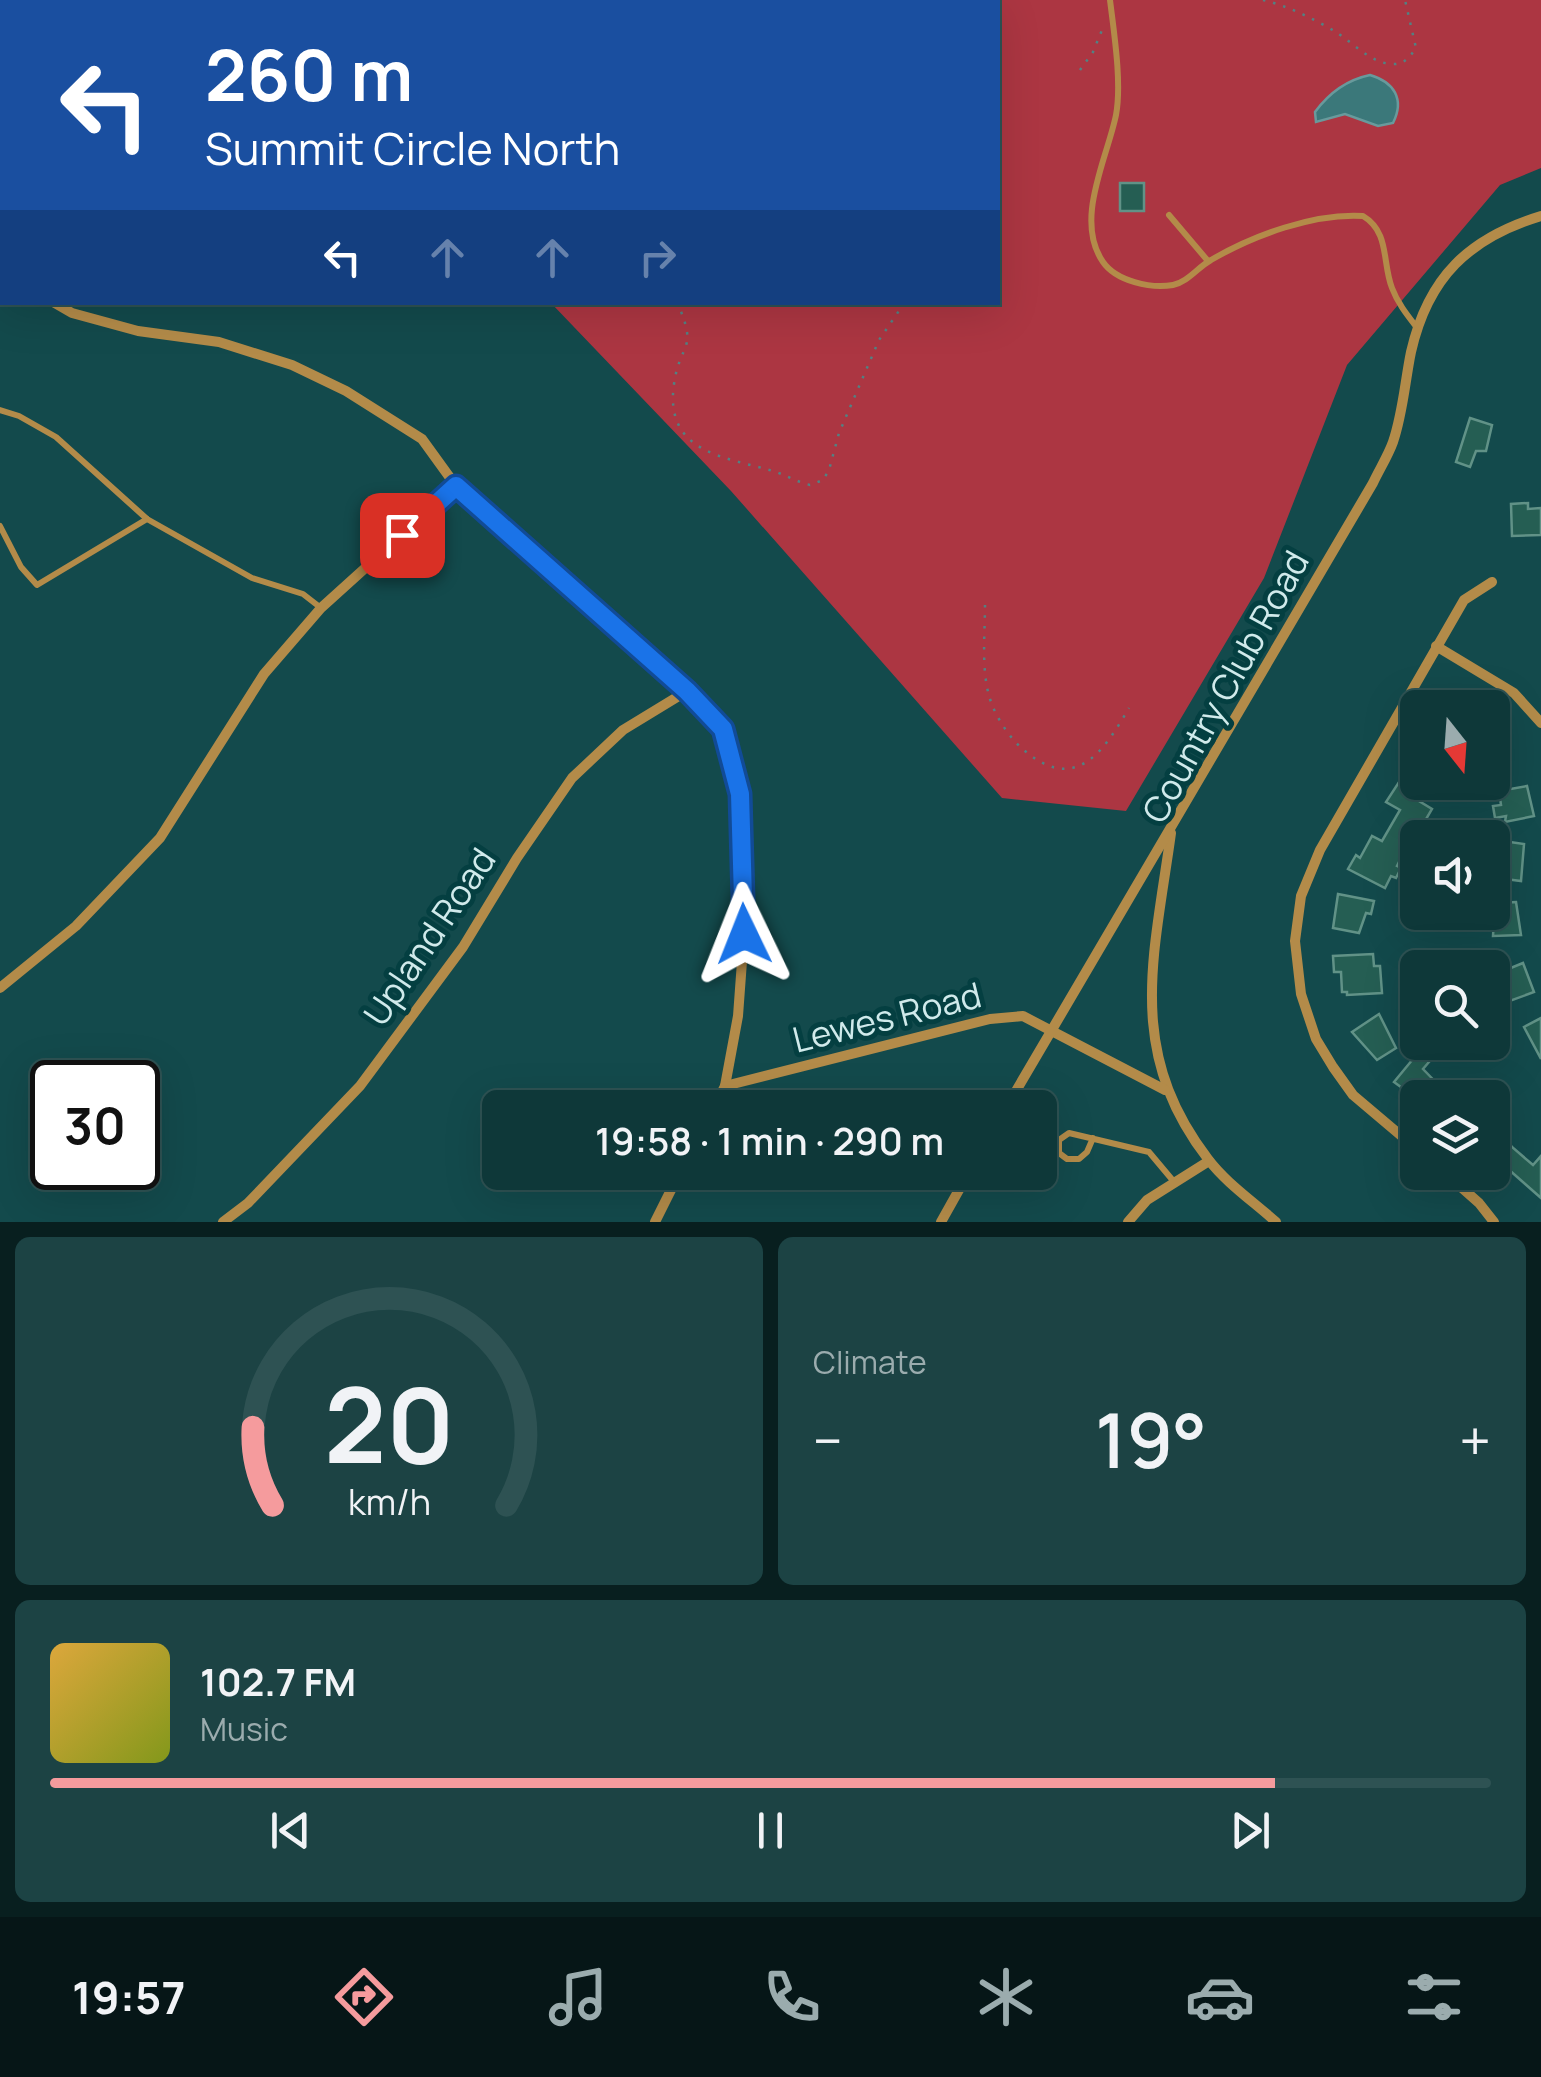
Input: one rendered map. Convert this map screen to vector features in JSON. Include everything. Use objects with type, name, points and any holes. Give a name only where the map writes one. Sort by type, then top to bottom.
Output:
[{"type":"street","name":"Country Club Road","points":[[1276,1222],[1209,1162],[1165,1090],[1154,1047],[1152,972],[1172,828],[1373,484],[1393,442],[1418,329],[1439,281],[1460,257],[1491,235],[1541,216]]},
{"type":"street","points":[[58,305],[72,314],[218,342],[292,365],[346,391],[422,439],[456,486],[687,691],[723,729],[740,794],[744,934],[738,1016],[723,1090]]},
{"type":"street","points":[[0,988],[76,926],[160,838],[264,674],[320,608],[456,486]]},
{"type":"street","points":[[1400,1135],[1353,1095],[1316,1039],[1302,994],[1295,941],[1300,896],[1320,850],[1464,600],[1492,582]]},
{"type":"street","points":[[1436,646],[1514,693],[1541,723]]},
{"type":"street","name":"Upland Road","points":[[223,1222],[248,1203],[360,1086],[462,947],[516,858],[572,778],[623,730],[687,691]]},
{"type":"street","points":[[1016,1090],[1172,828]]},
{"type":"street","name":"Lewes Road","points":[[725,1086],[990,1019],[1023,1016],[1165,1090]]},
{"type":"street","points":[[1128,1222],[1147,1200],[1209,1162]]},
{"type":"street","points":[[655,1222],[671,1190]]},
{"type":"street","points":[[941,1222],[959,1190]]},
{"type":"street","points":[[1462,1190],[1494,1222]]},
{"type":"lane","points":[[1110,2],[1116,114],[1096,181],[1092,228],[1095,250],[1106,268],[1127,280],[1155,286],[1176,284],[1208,261],[1309,220],[1336,214],[1364,216],[1380,233],[1390,284],[1400,306],[1418,329]]},
{"type":"lane","points":[[1169,215],[1208,261]]},
{"type":"lane","points":[[0,410],[56,437],[147,519],[252,578],[303,594],[320,608]]},
{"type":"lane","points":[[0,526],[22,567],[37,584],[147,519]]},
{"type":"lane","points":[[1093,1138],[1079,1160],[1067,1159],[1059,1152],[1059,1140],[1069,1133],[1093,1138],[1149,1152],[1175,1182]]},
{"type":"path","points":[[1263,0],[1332,30],[1378,62],[1395,65],[1407,60],[1416,48],[1405,0]]},
{"type":"path","points":[[1080,70],[1099,39],[1110,2]]},
{"type":"path","points":[[679,305],[690,337],[674,381],[673,398],[680,427],[692,443],[709,454],[810,485],[823,480],[829,470],[839,433],[878,340],[903,305]]},
{"type":"path","points":[[985,605],[990,698],[1008,734],[1044,766],[1058,770],[1078,767],[1087,761],[1102,750],[1130,708]]},
{"type":"shaded area","points":[[1000,0],[1541,0],[1541,168],[1500,185],[1347,365],[1264,578],[1126,811],[1002,798],[731,491],[553,305],[1000,305]]},
{"type":"water","points":[[1370,75],[1385,82],[1395,93],[1398,106],[1393,123],[1378,126],[1345,114],[1316,122],[1315,112],[1332,93]]},
{"type":"building","points":[[1120,183],[1144,183],[1144,211],[1120,211]]},
{"type":"building","points":[[1470,418],[1492,425],[1486,451],[1476,451],[1470,467],[1456,462]]},
{"type":"building","points":[[1528,503],[1528,509],[1541,508],[1541,535],[1512,536],[1511,504]]},
{"type":"building","points":[[1400,781],[1400,800],[1420,800],[1432,809],[1426,820],[1400,820],[1400,870],[1396,878],[1391,876],[1385,888],[1348,869],[1356,855],[1360,858],[1372,836],[1382,841],[1400,810],[1386,802]]},
{"type":"building","points":[[1527,786],[1534,816],[1510,821],[1505,820],[1506,816],[1495,818],[1493,806],[1501,805],[1500,800],[1510,800],[1510,789]]},
{"type":"building","points":[[1510,842],[1524,844],[1521,881],[1510,880]]},
{"type":"building","points":[[1338,894],[1374,901],[1359,933],[1333,928]]},
{"type":"building","points":[[1510,902],[1516,902],[1521,935],[1493,936],[1493,930],[1510,930]]},
{"type":"building","points":[[1373,954],[1374,966],[1380,966],[1382,993],[1342,992],[1341,972],[1334,972],[1333,956]]},
{"type":"building","points":[[1523,963],[1534,992],[1510,1001],[1510,968]]},
{"type":"building","points":[[1379,1014],[1396,1048],[1377,1060],[1352,1032]]},
{"type":"building","points":[[1541,1018],[1541,1059],[1524,1027]]},
{"type":"building","points":[[1412,1060],[1429,1062],[1423,1069],[1434,1080],[1400,1080],[1400,1086],[1394,1082]]},
{"type":"building","points":[[1510,1144],[1533,1165],[1541,1156],[1541,1198],[1510,1171]]},
{"type":"route","points":[[402,535],[456,486],[687,691],[723,729],[740,794],[744,934]]}]
